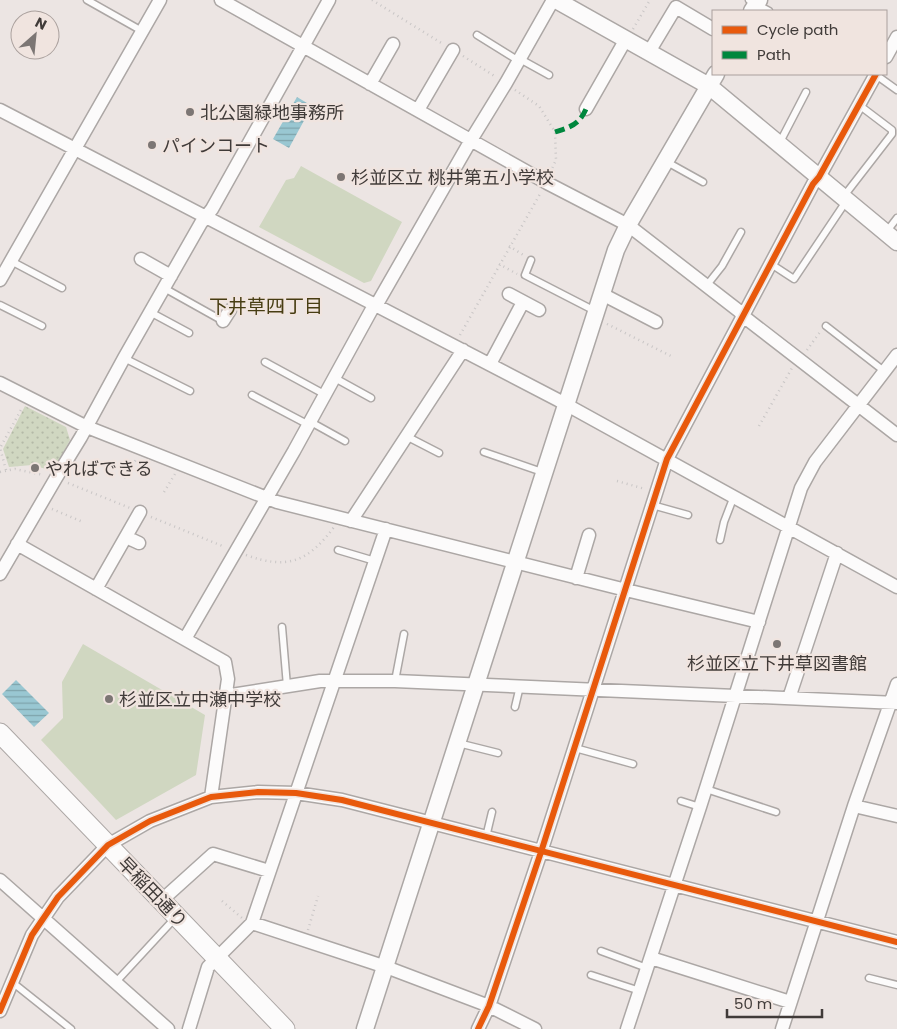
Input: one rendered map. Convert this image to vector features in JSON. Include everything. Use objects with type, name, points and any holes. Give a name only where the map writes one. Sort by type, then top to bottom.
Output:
[{"type":"main road","name":"早稲田通り","points":[[0,733],[285,1029]]},
{"type":"street","points":[[0,280],[160,0]]},
{"type":"street","points":[[221,0],[547,183],[628,225],[897,434]]},
{"type":"street","points":[[2,566],[18,544],[87,427],[150,312],[329,0]]},
{"type":"street","points":[[185,639],[372,309],[555,0],[649,52],[712,80],[779,144],[891,237]]},
{"type":"street","points":[[649,52],[676,7],[712,27]]},
{"type":"street","points":[[887,55],[897,37]]},
{"type":"street","points":[[586,109],[626,39]]},
{"type":"street","points":[[370,84],[393,44]]},
{"type":"street","points":[[418,110],[453,50]]},
{"type":"street","points":[[478,1029],[489,1006],[541,852],[667,459],[813,184],[819,177],[875,75]]},
{"type":"street","points":[[366,1029],[568,405],[616,250],[628,225],[712,80]]},
{"type":"street","points":[[0,110],[568,405],[897,587]]},
{"type":"street","points":[[141,259],[171,276]]},
{"type":"street","points":[[509,294],[539,310]]},
{"type":"street","points":[[602,294],[656,322]]},
{"type":"street","points":[[490,364],[523,302]]},
{"type":"street","points":[[351,521],[463,350]]},
{"type":"street","points":[[627,1029],[706,789],[801,488],[815,462],[897,355]]},
{"type":"street","points":[[0,384],[87,427],[266,499],[576,578],[759,622]]},
{"type":"street","points":[[96,589],[140,512]]},
{"type":"street","points":[[189,1029],[208,967],[252,923],[386,530]]},
{"type":"street","points":[[576,578],[589,535]]},
{"type":"street","points":[[126,537],[139,543]]},
{"type":"street","points":[[18,544],[225,662],[228,679],[211,797]]},
{"type":"street","points":[[789,698],[837,553]]},
{"type":"street","points":[[225,696],[334,680],[477,684],[893,703]]},
{"type":"street","points":[[782,1029],[854,806],[893,703],[897,684]]},
{"type":"street","points":[[0,1011],[29,941],[58,897],[108,845],[150,820],[211,797],[258,792],[296,793],[342,800],[897,941]]},
{"type":"street","points":[[854,806],[897,816]]},
{"type":"street","points":[[162,900],[213,854],[269,871]]},
{"type":"street","points":[[0,880],[168,1029]]},
{"type":"street","points":[[252,923],[386,967],[489,1006],[535,1029]]},
{"type":"street","points":[[649,963],[790,1002]]},
{"type":"lane","points":[[87,0],[142,31]]},
{"type":"lane","points":[[477,35],[549,75]]},
{"type":"lane","points":[[877,75],[897,90]]},
{"type":"lane","points":[[779,144],[806,92]]},
{"type":"lane","points":[[771,264],[794,279],[846,198],[892,134],[892,130],[859,105]]},
{"type":"lane","points":[[665,161],[703,182]]},
{"type":"lane","points":[[891,237],[897,218]]},
{"type":"lane","points":[[707,285],[722,266],[741,232]]},
{"type":"lane","points":[[531,260],[525,275],[596,315]]},
{"type":"lane","points":[[11,261],[62,288]]},
{"type":"lane","points":[[164,288],[227,316]]},
{"type":"lane","points":[[0,305],[42,326]]},
{"type":"lane","points":[[150,312],[189,333]]},
{"type":"lane","points":[[826,326],[884,371]]},
{"type":"lane","points":[[124,358],[190,391]]},
{"type":"lane","points":[[265,362],[324,394]]},
{"type":"lane","points":[[333,377],[371,398]]},
{"type":"lane","points":[[252,395],[345,441]]},
{"type":"lane","points":[[406,436],[439,453]]},
{"type":"lane","points":[[484,452],[545,473]]},
{"type":"lane","points":[[720,540],[724,522],[734,496]]},
{"type":"lane","points":[[652,505],[688,515]]},
{"type":"lane","points":[[338,550],[375,561]]},
{"type":"lane","points":[[282,627],[287,686]]},
{"type":"lane","points":[[395,681],[404,634]]},
{"type":"lane","points":[[515,706],[520,686]]},
{"type":"lane","points":[[458,742],[498,753]]},
{"type":"lane","points":[[575,748],[633,764]]},
{"type":"lane","points":[[706,789],[776,812]]},
{"type":"lane","points":[[681,801],[700,807]]},
{"type":"lane","points":[[486,837],[492,812]]},
{"type":"lane","points":[[115,983],[177,916]]},
{"type":"lane","points":[[601,951],[649,963]]},
{"type":"lane","points":[[591,975],[640,991]]},
{"type":"lane","points":[[869,978],[897,985]]},
{"type":"lane","points":[[12,982],[71,1029]]},
{"type":"path","points":[[626,39],[650,0]]},
{"type":"path","points":[[509,246],[531,260]]},
{"type":"path","points":[[499,264],[521,277],[525,275]]},
{"type":"path","points":[[596,315],[671,356]]},
{"type":"path","points":[[759,426],[799,359],[826,326]]},
{"type":"path","points":[[6,470],[0,448],[27,397]]},
{"type":"path","points":[[124,478],[142,449]]},
{"type":"path","points":[[164,492],[182,465]]},
{"type":"path","points":[[617,481],[656,493]]},
{"type":"path","points":[[40,504],[83,522]]},
{"type":"path","points":[[305,941],[318,896]]},
{"type":"path","points":[[222,901],[252,923]]},
{"type":"green space","points":[[301,166],[402,222],[371,281],[364,283],[259,227],[286,180],[294,178]]},
{"type":"green space","points":[[25,406],[66,427],[70,440],[53,471],[32,465],[9,467],[3,449]]},
{"type":"green space","points":[[83,644],[205,715],[196,775],[116,820],[41,740],[63,718],[62,682]]},
{"type":"water","points":[[297,97],[312,106],[289,148],[273,139]]},
{"type":"water","points":[[16,680],[49,713],[34,727],[2,694]]},
{"type":"marked path","points":[[555,132],[570,127],[577,122],[586,109]]},
{"type":"cycle path","points":[[478,1029],[489,1006],[541,852],[667,459],[813,184],[819,177],[875,75]]},
{"type":"cycle path","points":[[0,1011],[32,935],[58,897],[108,845],[150,821],[211,797],[258,792],[296,793],[342,800],[897,942]]},
{"type":"place","name":"北公園緑地事務所","points":[[190,112]]},
{"type":"place","name":"パインコート","points":[[152,145]]},
{"type":"place","name":"杉並区立 桃井第五小学校","points":[[341,177]]},
{"type":"place","name":"やればできる","points":[[35,468]]},
{"type":"place","name":"杉並区立下井草図書館","points":[[777,644]]},
{"type":"place","name":"杉並区立中瀬中学校","points":[[109,699]]},
{"type":"district","name":"下井草四丁目","points":[[266,306]]}]
